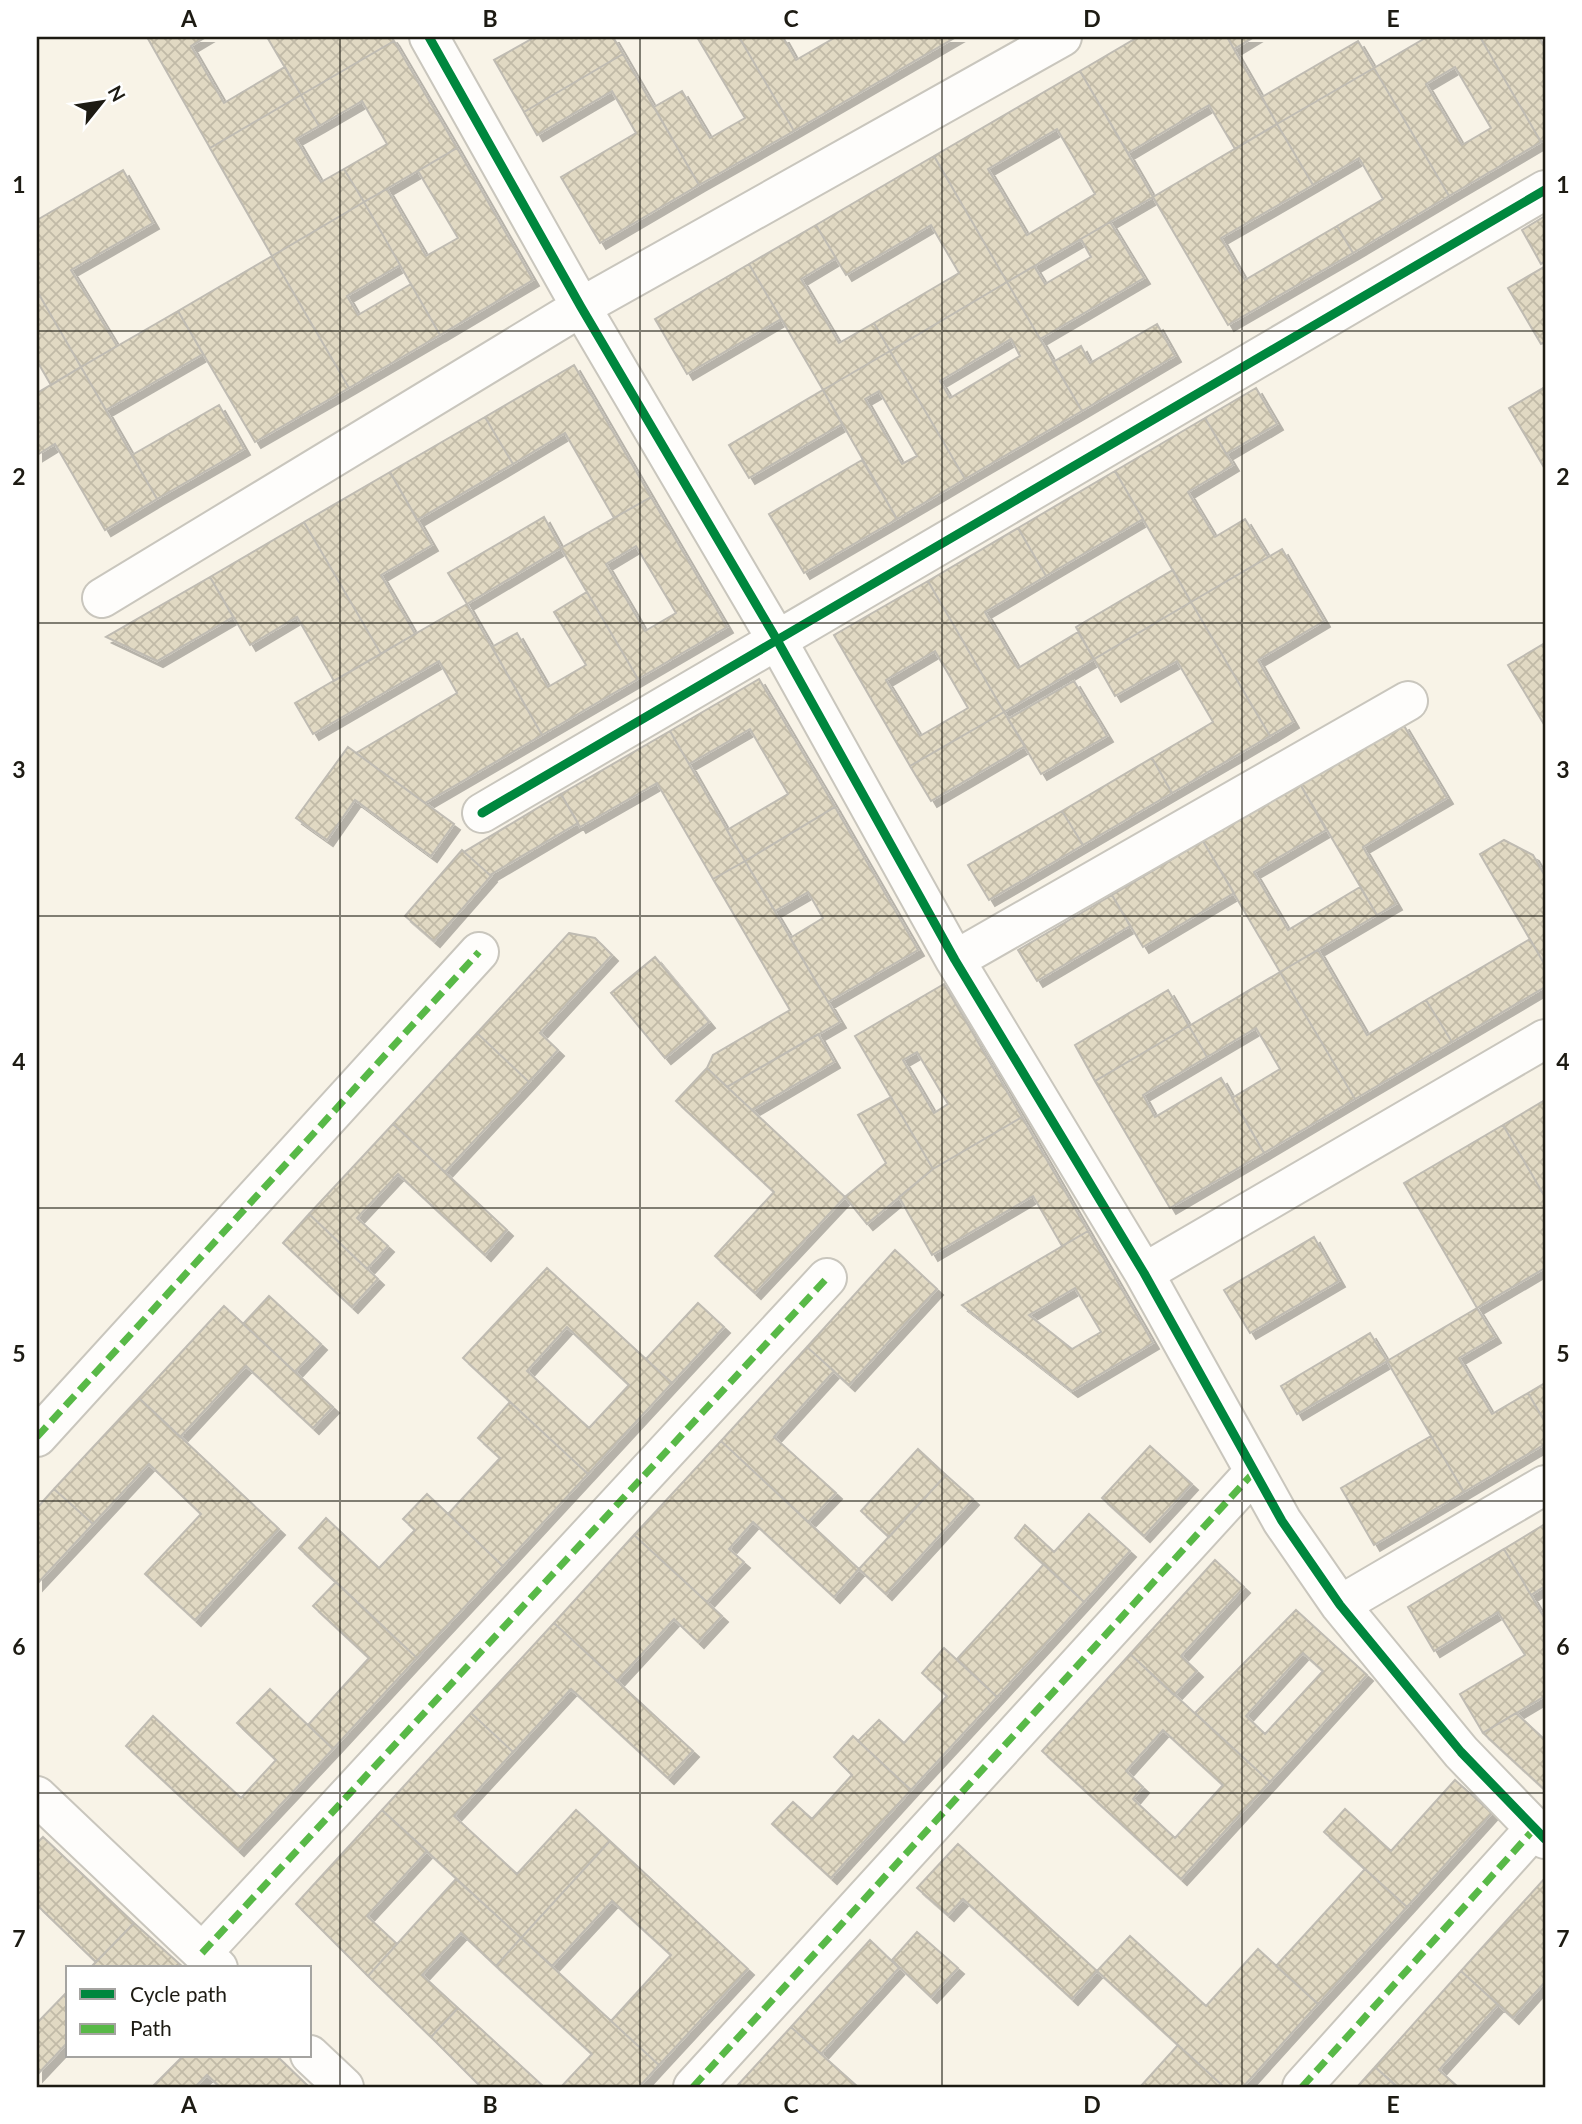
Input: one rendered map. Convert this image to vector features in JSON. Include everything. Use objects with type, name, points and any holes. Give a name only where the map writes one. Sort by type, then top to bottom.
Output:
[{"type":"street","points":[[429,37],[581,307],[778,640],[955,960],[1144,1273],[1282,1521],[1340,1605],[1461,1752],[1540,1833],[1302,2087]]},
{"type":"street","points":[[102,598],[581,307],[1062,37]]},
{"type":"street","points":[[481,813],[1545,190]]},
{"type":"street","points":[[955,960],[1408,701]]},
{"type":"street","points":[[37,1437],[479,952]]},
{"type":"street","points":[[1144,1273],[1545,1039]]},
{"type":"street","points":[[37,1796],[210,1960],[827,1278]]},
{"type":"street","points":[[693,2087],[1254,1472]]},
{"type":"street","points":[[1340,1605],[1545,1485]]},
{"type":"street","points":[[312,2057],[344,2087]]},
{"type":"building","points":[[147,37],[206,37],[191,46],[224,103],[285,67],[301,95],[210,148]]},
{"type":"building","points":[[267,37],[391,37],[394,41],[301,95]]},
{"type":"building","points":[[535,37],[613,37],[623,54],[524,112],[494,60]]},
{"type":"building","points":[[697,37],[739,37],[794,131],[699,185],[654,107],[682,91],[710,138],[745,118]]},
{"type":"building","points":[[739,37],[783,37],[796,60],[836,37],[956,37],[794,131]]},
{"type":"building","points":[[1138,37],[1227,37],[1277,124],[1235,149],[1209,105],[1128,153],[1080,71]]},
{"type":"building","points":[[1227,37],[1254,37],[1234,49]]},
{"type":"building","points":[[1427,37],[1480,37],[1541,142],[1449,196],[1374,68]],"holes":[[[1455,67],[1491,128],[1462,145],[1426,84]]]},
{"type":"building","points":[[1480,37],[1539,37],[1543,44],[1545,43],[1545,140],[1541,142]]},
{"type":"building","points":[[394,41],[457,148],[364,202],[344,169],[387,144],[362,101],[319,126],[301,95]]},
{"type":"building","points":[[1358,41],[1374,68],[1277,124],[1262,97]]},
{"type":"building","points":[[623,54],[699,185],[600,243],[561,177],[636,133],[612,91],[537,135],[524,112]]},
{"type":"building","points":[[1374,68],[1449,196],[1353,253],[1337,226],[1383,199],[1359,158],[1313,185],[1277,124]]},
{"type":"building","points":[[1080,71],[1153,197],[1007,282],[934,156]],"holes":[[[1057,129],[1095,194],[1027,235],[988,169]]]},
{"type":"building","points":[[301,95],[319,126],[296,139],[321,182],[344,169],[364,202],[272,256],[210,148]]},
{"type":"building","points":[[1277,124],[1313,185],[1221,238],[1245,280],[1337,226],[1353,253],[1228,325],[1153,197]]},
{"type":"building","points":[[457,148],[533,280],[440,335],[364,202],[387,189],[426,256],[458,238],[418,171]]},
{"type":"building","points":[[934,156],[1007,282],[890,351],[874,323],[959,273],[931,225],[846,275],[816,225]]},
{"type":"building","points":[[123,170],[153,223],[71,270],[117,346],[81,367],[37,291],[37,220]]},
{"type":"building","points":[[364,202],[400,265],[347,296],[358,315],[411,284],[440,335],[349,388],[272,256]]},
{"type":"building","points":[[1545,216],[1545,261],[1541,264],[1522,230]]},
{"type":"building","points":[[1110,222],[1144,278],[1040,339],[1007,282],[1034,266],[1045,284],[1091,257],[1081,239]]},
{"type":"building","points":[[816,225],[836,258],[801,279],[839,343],[874,323],[890,351],[823,390],[749,264]]},
{"type":"building","points":[[272,256],[349,388],[255,442],[178,311]]},
{"type":"building","points":[[749,264],[781,319],[687,374],[655,319]]},
{"type":"building","points":[[1544,267],[1545,342],[1541,344],[1508,288]]},
{"type":"building","points":[[1007,282],[1082,411],[965,479],[890,351]],"holes":[[[1011,339],[1020,356],[950,398],[940,381]]]},
{"type":"building","points":[[37,291],[81,367],[51,385],[37,361]]},
{"type":"building","points":[[178,311],[203,354],[106,410],[81,367]]},
{"type":"building","points":[[1157,324],[1175,356],[1082,411],[1053,362],[1081,346],[1090,363]]},
{"type":"building","points":[[890,351],[965,479],[897,519],[823,390]],"holes":[[[879,391],[917,456],[902,464],[865,399]]]},
{"type":"building","points":[[574,365],[651,497],[614,518],[565,433],[513,464],[485,417]]},
{"type":"building","points":[[81,367],[157,499],[105,530],[55,444],[37,455],[37,393]]},
{"type":"building","points":[[1545,387],[1545,469],[1509,408]]},
{"type":"building","points":[[1256,388],[1277,424],[1226,454],[1205,418]]},
{"type":"building","points":[[823,390],[842,424],[749,478],[729,445]]},
{"type":"building","points":[[219,405],[244,449],[157,499],[132,455]]},
{"type":"building","points":[[485,417],[513,464],[417,520],[390,472]]},
{"type":"building","points":[[1205,418],[1233,465],[1188,492],[1215,537],[1245,519],[1268,557],[1191,602],[1115,471]]},
{"type":"building","points":[[862,460],[897,519],[804,573],[769,514]]},
{"type":"building","points":[[1115,471],[1143,519],[1046,576],[1018,528]]},
{"type":"building","points":[[390,472],[432,545],[381,575],[415,634],[381,654],[304,522]]},
{"type":"building","points":[[651,497],[727,627],[638,679],[561,548]],"holes":[[[636,546],[676,613],[645,631],[606,564]]]},
{"type":"building","points":[[544,517],[561,548],[467,604],[448,573]]},
{"type":"building","points":[[304,522],[381,654],[334,681],[297,617],[250,645],[210,577]]},
{"type":"building","points":[[1018,528],[1046,576],[985,612],[1018,668],[1078,632],[1094,659],[1004,712],[928,581]]},
{"type":"building","points":[[1282,549],[1324,621],[1258,660],[1293,722],[1270,736],[1191,602]]},
{"type":"building","points":[[1173,570],[1191,602],[1094,659],[1076,627]]},
{"type":"building","points":[[210,577],[233,617],[157,661],[106,637]]},
{"type":"building","points":[[928,581],[1004,712],[910,766],[834,635]],"holes":[[[935,651],[968,708],[920,736],[886,680]]]},
{"type":"building","points":[[587,592],[638,679],[542,735],[492,647],[517,633],[548,687],[586,665],[554,612]]},
{"type":"building","points":[[1191,602],[1270,736],[1172,793],[1152,758],[1213,722],[1177,661],[1115,696],[1094,659]]},
{"type":"building","points":[[467,604],[542,735],[425,803],[356,753],[457,693],[439,661],[313,734],[295,703]]},
{"type":"building","points":[[1545,643],[1545,726],[1508,665]]},
{"type":"building","points":[[759,679],[835,807],[745,861],[727,830],[788,794],[750,729],[689,764],[670,731]]},
{"type":"building","points":[[1074,681],[1107,736],[1041,774],[1008,719]]},
{"type":"building","points":[[1004,712],[1025,746],[931,801],[910,766]]},
{"type":"building","points":[[1403,724],[1447,798],[1363,847],[1396,904],[1377,915],[1300,784]]},
{"type":"building","points":[[670,731],[745,861],[713,879],[657,783],[580,827],[561,794]]},
{"type":"building","points":[[348,747],[454,824],[431,856],[355,800],[327,840],[296,818]]},
{"type":"building","points":[[1152,758],[1172,793],[1083,845],[1062,811]]},
{"type":"building","points":[[1300,784],[1326,830],[1254,872],[1288,930],[1360,887],[1377,915],[1280,972],[1203,841]]},
{"type":"building","points":[[561,794],[578,823],[490,875],[464,852]]},
{"type":"building","points":[[835,807],[918,950],[828,1002],[790,938],[823,918],[808,892],[775,911],[745,861]]},
{"type":"building","points":[[1062,811],[1083,845],[989,900],[968,865]]},
{"type":"building","points":[[1504,840],[1533,855],[1545,876],[1545,965],[1480,854]]},
{"type":"building","points":[[1203,841],[1234,893],[1143,947],[1112,895]]},
{"type":"building","points":[[462,850],[491,876],[434,941],[405,916]]},
{"type":"building","points":[[745,861],[840,1022],[727,1087],[707,1068],[713,1055],[790,1010],[713,879]]},
{"type":"building","points":[[1112,895],[1130,926],[1037,981],[1018,950]]},
{"type":"building","points":[[569,933],[595,938],[612,955],[540,1033],[558,1050],[529,1082],[477,1033]]},
{"type":"building","points":[[1530,939],[1545,965],[1545,987],[1452,1042],[1426,1000]]},
{"type":"building","points":[[1318,950],[1367,1035],[1426,1000],[1452,1042],[1355,1099],[1280,972]]},
{"type":"building","points":[[655,957],[709,1022],[665,1058],[611,993]]},
{"type":"building","points":[[1280,972],[1355,1099],[1264,1153],[1232,1098],[1280,1069],[1256,1028],[1207,1057],[1189,1026]]},
{"type":"building","points":[[944,984],[1022,1117],[933,1169],[855,1036]],"holes":[[[917,1052],[948,1104],[934,1113],[903,1060]]]},
{"type":"building","points":[[1168,990],[1189,1026],[1095,1081],[1075,1045]]},
{"type":"building","points":[[1189,1026],[1207,1057],[1143,1095],[1155,1117],[1221,1078],[1264,1153],[1170,1208],[1095,1081]]},
{"type":"building","points":[[477,1033],[529,1082],[445,1172],[393,1124]]},
{"type":"building","points":[[818,1034],[834,1062],[752,1110],[727,1087]]},
{"type":"building","points":[[707,1068],[845,1197],[755,1293],[715,1256],[774,1192],[676,1101]]},
{"type":"building","points":[[891,1097],[933,1169],[867,1224],[845,1197],[886,1163],[858,1115]]},
{"type":"building","points":[[1545,1100],[1545,1197],[1503,1125]]},
{"type":"building","points":[[1022,1117],[1088,1231],[1062,1246],[1033,1196],[932,1255],[899,1197],[933,1169]]},
{"type":"building","points":[[393,1124],[507,1230],[485,1255],[398,1174],[357,1218],[388,1246],[367,1269],[309,1214]]},
{"type":"building","points":[[1503,1125],[1545,1197],[1545,1268],[1477,1308],[1404,1183]]},
{"type":"building","points":[[309,1214],[378,1279],[352,1307],[283,1243]]},
{"type":"building","points":[[1088,1231],[1153,1343],[1072,1391],[962,1305]],"holes":[[[1075,1288],[1101,1332],[1072,1349],[1029,1315]]]},
{"type":"building","points":[[1314,1237],[1339,1281],[1250,1333],[1224,1290]]},
{"type":"building","points":[[895,1250],[937,1289],[849,1385],[807,1347]]},
{"type":"building","points":[[547,1268],[672,1383],[588,1474],[463,1358]],"holes":[[[567,1327],[629,1385],[589,1428],[527,1371]]]},
{"type":"building","points":[[269,1296],[321,1344],[295,1372],[243,1324]]},
{"type":"building","points":[[698,1303],[724,1327],[672,1383],[646,1359]]},
{"type":"building","points":[[224,1306],[333,1407],[313,1428],[246,1366],[180,1437],[139,1398]]},
{"type":"building","points":[[1477,1308],[1495,1337],[1459,1358],[1492,1414],[1528,1393],[1545,1422],[1545,1444],[1464,1492],[1387,1361]]},
{"type":"building","points":[[1370,1333],[1387,1361],[1297,1414],[1281,1386]]},
{"type":"building","points":[[807,1347],[834,1371],[774,1437],[836,1493],[808,1522],[721,1441]]},
{"type":"building","points":[[1545,1383],[1545,1422],[1528,1393]]},
{"type":"building","points":[[139,1398],[279,1529],[195,1620],[145,1574],[201,1514],[149,1464],[93,1524],[54,1489]]},
{"type":"building","points":[[510,1402],[588,1474],[503,1566],[448,1514],[500,1458],[478,1438]]},
{"type":"building","points":[[1431,1436],[1464,1492],[1374,1545],[1341,1488]]},
{"type":"building","points":[[721,1441],[859,1569],[834,1597],[753,1522],[729,1549],[744,1562],[707,1602],[634,1535]]},
{"type":"building","points":[[1150,1446],[1192,1484],[1144,1536],[1102,1498]]},
{"type":"building","points":[[918,1449],[946,1475],[889,1537],[861,1511]]},
{"type":"building","points":[[946,1475],[973,1499],[886,1594],[859,1569]]},
{"type":"building","points":[[54,1489],[93,1524],[37,1584],[37,1508]]},
{"type":"building","points":[[427,1494],[503,1566],[417,1658],[299,1548],[326,1518],[379,1568],[415,1530],[403,1519]]},
{"type":"building","points":[[1089,1514],[1130,1551],[1084,1602],[1015,1538],[1025,1525],[1054,1552]]},
{"type":"building","points":[[1545,1524],[1545,1586],[1531,1595],[1504,1549]]},
{"type":"building","points":[[634,1535],[722,1616],[698,1642],[674,1619],[617,1681],[554,1623]]},
{"type":"building","points":[[1504,1549],[1545,1619],[1545,1696],[1483,1733],[1460,1694],[1525,1655],[1498,1612],[1434,1651],[1408,1607]]},
{"type":"building","points":[[1215,1560],[1244,1587],[1181,1656],[1197,1671],[1174,1695],[1130,1654]]},
{"type":"building","points":[[1044,1564],[1084,1602],[997,1697],[957,1659]]},
{"type":"building","points":[[336,1582],[417,1658],[333,1749],[308,1725],[369,1658],[313,1606]]},
{"type":"building","points":[[1296,1610],[1367,1675],[1270,1782],[1195,1713]],"holes":[[[1303,1653],[1323,1671],[1265,1734],[1246,1716]]]},
{"type":"building","points":[[554,1623],[693,1751],[668,1778],[571,1689],[513,1752],[471,1713]]},
{"type":"building","points":[[944,1648],[997,1697],[911,1790],[858,1741],[879,1720],[904,1743],[947,1696],[922,1673]]},
{"type":"building","points":[[1130,1654],[1270,1782],[1181,1879],[1042,1751]],"holes":[[[1163,1730],[1223,1785],[1175,1838],[1133,1799],[1143,1787],[1126,1771]]]},
{"type":"building","points":[[270,1689],[333,1749],[238,1850],[126,1746],[153,1716],[241,1798],[276,1760],[237,1723]]},
{"type":"building","points":[[471,1713],[513,1752],[454,1816],[517,1874],[576,1810],[610,1841],[521,1938],[382,1810]]},
{"type":"building","points":[[1516,1713],[1545,1740],[1545,1790],[1483,1733]]},
{"type":"building","points":[[853,1736],[911,1790],[831,1878],[772,1824],[793,1802],[812,1819],[852,1775],[834,1757]]},
{"type":"building","points":[[1455,1780],[1492,1813],[1407,1907],[1324,1832],[1345,1809],[1391,1851]]},
{"type":"building","points":[[382,1810],[427,1851],[367,1916],[397,1944],[368,1976],[296,1904]]},
{"type":"building","points":[[43,1837],[134,1923],[96,1962],[37,1905],[37,1843]]},
{"type":"building","points":[[610,1841],[748,1969],[659,2065],[611,2021],[671,1955],[612,1901],[552,1966],[521,1938]]},
{"type":"building","points":[[958,1844],[1097,1971],[1072,1999],[963,1899],[948,1915],[917,1888]]},
{"type":"building","points":[[1365,1869],[1407,1907],[1318,2004],[1276,1966]]},
{"type":"building","points":[[1545,1878],[1545,1982],[1513,2018],[1461,1971]]},
{"type":"building","points":[[456,1879],[521,1938],[496,1966],[461,1933],[422,1975],[458,2008],[431,2037],[368,1976]]},
{"type":"building","points":[[134,1923],[182,1966],[92,1966]]},
{"type":"building","points":[[917,1932],[958,1968],[931,1997],[892,1960]]},
{"type":"building","points":[[1130,1936],[1206,2006],[1258,1949],[1318,2004],[1243,2087],[1224,2087],[1097,1971]]},
{"type":"building","points":[[521,1938],[659,2065],[639,2087],[561,2087],[592,2054],[496,1966]]},
{"type":"building","points":[[870,1940],[899,1968],[821,2054],[791,2027]]},
{"type":"building","points":[[1461,1971],[1498,2005],[1439,2070],[1458,2087],[1398,2087],[1375,2067]]},
{"type":"building","points":[[66,1993],[66,2044],[37,2075],[37,2023]]},
{"type":"building","points":[[458,2008],[544,2087],[481,2087],[431,2037]]},
{"type":"building","points":[[791,2027],[821,2054],[858,2087],[736,2087]]},
{"type":"building","points":[[1178,2045],[1224,2087],[1140,2087]]},
{"type":"building","points":[[181,2058],[279,2058],[309,2087],[220,2087],[207,2075],[195,2087],[152,2087]]},
{"type":"building","points":[[1375,2067],[1397,2087],[1357,2087]]},
{"type":"marked path","points":[[37,1437],[479,952]]},
{"type":"marked path","points":[[202,1953],[827,1278]]},
{"type":"marked path","points":[[693,2087],[1254,1472]]},
{"type":"marked path","points":[[1302,2087],[1535,1828]]},
{"type":"cycle path","points":[[429,37],[581,307],[777,640],[955,960],[1144,1273],[1282,1521],[1340,1605],[1461,1752],[1545,1839]]},
{"type":"cycle path","points":[[482,813],[1545,190]]}]
